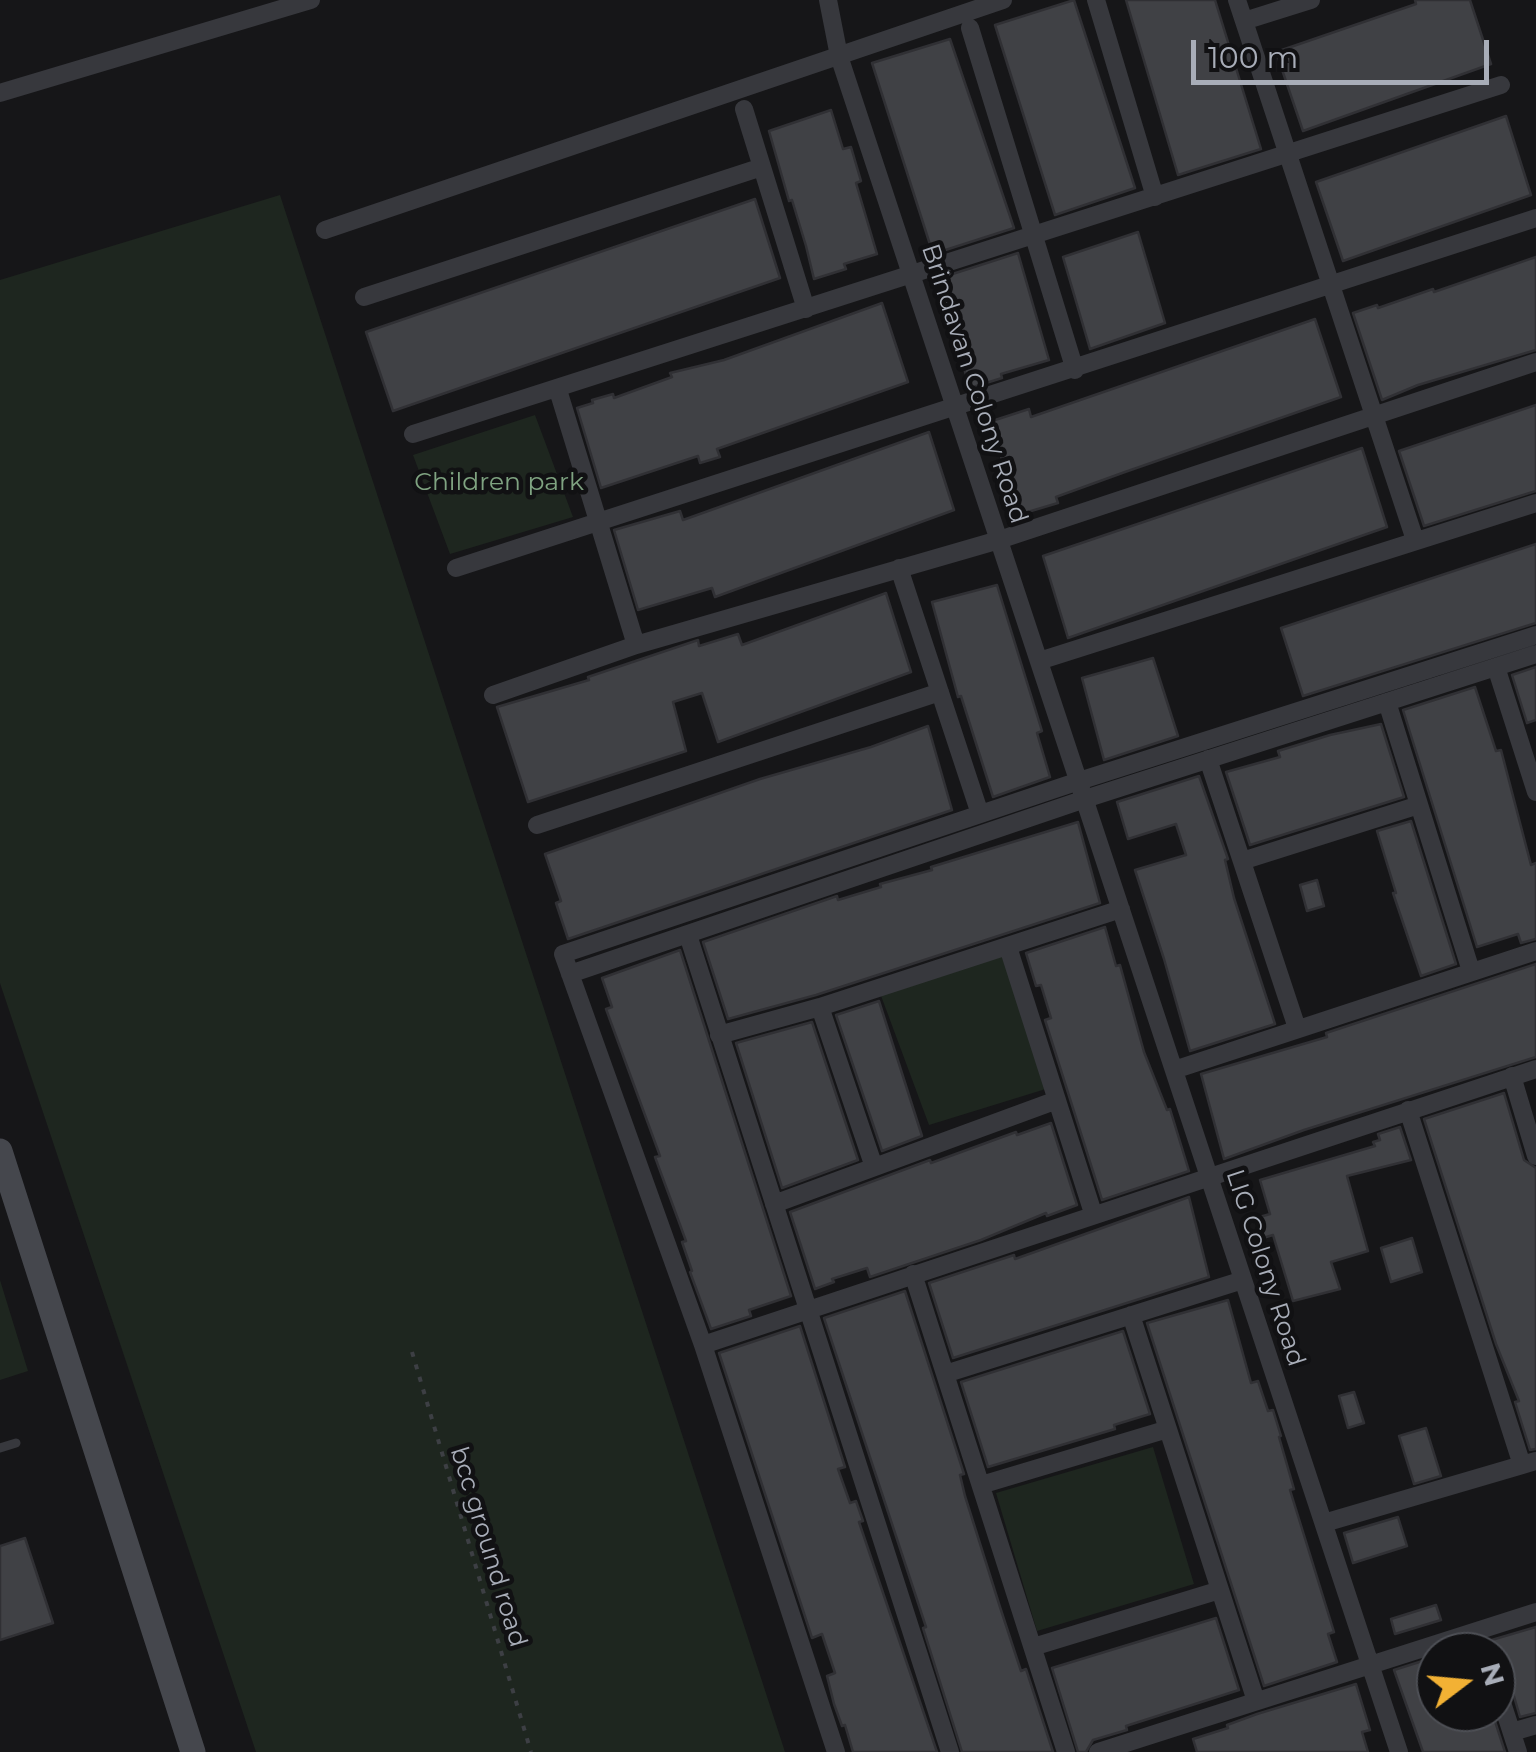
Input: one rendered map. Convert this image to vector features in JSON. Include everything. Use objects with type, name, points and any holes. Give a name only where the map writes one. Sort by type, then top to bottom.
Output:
[{"type":"street","points":[[0,93],[311,0]]},
{"type":"street","name":"Brindavan Colony Road","points":[[828,0],[839,56],[1082,790]]},
{"type":"street","points":[[326,230],[1003,0]]},
{"type":"street","points":[[1096,0],[1155,197]]},
{"type":"street","points":[[1238,0],[1415,540]]},
{"type":"street","points":[[1244,21],[1312,0]]},
{"type":"street","points":[[970,28],[1074,370]]},
{"type":"street","points":[[414,434],[1500,85]]},
{"type":"street","points":[[744,109],[806,310]]},
{"type":"street","points":[[364,297],[762,167]]},
{"type":"street","points":[[456,568],[1536,218]]},
{"type":"street","points":[[493,696],[636,645],[999,540],[1536,362]]},
{"type":"street","points":[[558,390],[636,645]]},
{"type":"street","points":[[1039,661],[1536,503]]},
{"type":"street","points":[[899,568],[980,814]]},
{"type":"street","points":[[570,974],[688,936],[1082,790],[1536,636]]},
{"type":"street","points":[[836,1752],[704,1345],[563,954],[980,814],[1208,759],[1536,654]]},
{"type":"street","points":[[1496,667],[1536,792]]},
{"type":"street","points":[[537,824],[940,692]]},
{"type":"street","points":[[1387,702],[1471,971]]},
{"type":"street","points":[[1208,759],[1296,1028]]},
{"type":"street","name":"LIG Colony Road","points":[[1082,790],[1399,1752]]},
{"type":"street","points":[[1242,861],[1420,805]]},
{"type":"street","points":[[719,1036],[1121,909]]},
{"type":"street","points":[[688,936],[950,1752]]},
{"type":"street","points":[[1008,947],[1093,1213]]},
{"type":"street","points":[[1174,1070],[1536,951]]},
{"type":"street","points":[[820,1007],[874,1167]]},
{"type":"street","points":[[704,1345],[1536,1069]]},
{"type":"street","points":[[1512,1076],[1536,1156]]},
{"type":"street","points":[[774,1204],[1057,1100]]},
{"type":"street","points":[[1324,1523],[1529,1463],[1408,1110]]},
{"type":"street","points":[[0,1152],[193,1752]]},
{"type":"street","points":[[913,1274],[1066,1752]]},
{"type":"street","points":[[946,1374],[1243,1280]]},
{"type":"street","points":[[1131,1315],[1256,1701]]},
{"type":"street","points":[[981,1485],[1168,1429]]},
{"type":"street","points":[[1033,1647],[1220,1590]]},
{"type":"street","points":[[1098,1752],[1536,1612]]},
{"type":"street","points":[[1512,1732],[1518,1752]]},
{"type":"lane","points":[[0,1448],[16,1443]]},
{"type":"path","name":"bcc ground road","points":[[412,1352],[531,1752]]},
{"type":"green space","points":[[280,195],[785,1752],[256,1752],[0,983],[0,280]]},
{"type":"green space","name":"Children park","points":[[535,415],[573,517],[450,554],[413,455]]},
{"type":"green space","points":[[1005,952],[1049,1088],[929,1125],[880,993]]},
{"type":"green space","points":[[0,1280],[28,1371],[0,1380]]},
{"type":"green space","points":[[1153,1447],[1194,1584],[1037,1631],[996,1493]]},
{"type":"building","points":[[1074,0],[1135,188],[1055,215],[995,25]]},
{"type":"building","points":[[1126,0],[1215,0],[1261,149],[1178,175]]},
{"type":"building","points":[[1415,0],[1470,0],[1491,64],[1303,131],[1276,52],[1416,4]]},
{"type":"building","points":[[950,39],[1014,228],[933,254],[872,63]]},
{"type":"building","points":[[831,110],[843,149],[851,147],[861,181],[856,183],[877,254],[814,279],[769,131]]},
{"type":"building","points":[[1506,116],[1531,195],[1343,261],[1316,182]]},
{"type":"building","points":[[755,199],[780,278],[393,411],[366,332]]},
{"type":"building","points":[[1138,232],[1165,323],[1090,349],[1063,257]]},
{"type":"building","points":[[1018,253],[1049,360],[970,388],[940,291],[944,290],[940,278]]},
{"type":"building","points":[[1536,257],[1536,350],[1418,385],[1382,400],[1353,313],[1433,289],[1434,292]]},
{"type":"building","points":[[882,303],[908,382],[717,449],[720,457],[700,463],[698,456],[601,488],[577,408]]},
{"type":"building","points":[[1315,319],[1341,397],[1056,497],[1058,503],[1021,514],[989,422],[1029,409],[1031,417]]},
{"type":"building","points":[[1536,405],[1536,491],[1424,526],[1399,451]]},
{"type":"building","points":[[929,432],[954,510],[715,597],[712,588],[638,610],[614,530],[680,511],[683,520]]},
{"type":"building","points":[[1362,448],[1387,527],[1068,638],[1043,556]]},
{"type":"building","points":[[1536,544],[1536,623],[1303,696],[1281,628]]},
{"type":"building","points":[[997,585],[1042,731],[1037,733],[1050,777],[993,797],[961,696],[958,697],[932,602]]},
{"type":"building","points":[[886,593],[911,672],[718,742],[702,693],[673,702],[686,751],[528,802],[497,707],[589,680],[588,677],[698,640],[699,646],[738,634],[742,645]]},
{"type":"building","points":[[1153,658],[1178,736],[1104,760],[1082,678]]},
{"type":"building","points":[[1536,667],[1536,720],[1527,723],[1512,675]]},
{"type":"building","points":[[1475,687],[1496,751],[1501,750],[1531,865],[1536,863],[1536,939],[1521,943],[1518,934],[1477,947],[1403,710]]},
{"type":"building","points":[[1381,724],[1404,797],[1250,845],[1226,772],[1280,757],[1278,751]]},
{"type":"building","points":[[928,726],[952,810],[568,939],[556,903],[561,901],[545,854]]},
{"type":"building","points":[[1199,776],[1228,859],[1225,860],[1234,898],[1275,1024],[1190,1051],[1135,870],[1186,855],[1176,824],[1128,839],[1117,802]]},
{"type":"building","points":[[1411,821],[1456,964],[1421,976],[1377,831]]},
{"type":"building","points":[[1078,822],[1100,903],[816,995],[728,1019],[703,942]]},
{"type":"building","points":[[1317,880],[1324,906],[1307,911],[1300,885]]},
{"type":"building","points":[[1105,927],[1116,966],[1120,965],[1144,1052],[1167,1110],[1170,1109],[1189,1171],[1102,1200],[1045,1020],[1051,1018],[1041,985],[1036,986],[1026,953]]},
{"type":"building","points":[[680,950],[791,1296],[749,1310],[751,1316],[711,1329],[690,1272],[682,1242],[686,1241],[655,1157],[660,1156],[606,1009],[612,1007],[602,978]]},
{"type":"building","points":[[1536,964],[1536,1057],[1224,1159],[1201,1074],[1327,1037],[1326,1033]]},
{"type":"building","points":[[879,1001],[922,1136],[882,1151],[836,1015]]},
{"type":"building","points":[[812,1022],[858,1160],[782,1188],[736,1043]]},
{"type":"building","points":[[1504,1093],[1524,1160],[1536,1168],[1536,1449],[1530,1450],[1515,1402],[1519,1401],[1496,1344],[1424,1119]]},
{"type":"building","points":[[1051,1123],[1077,1205],[870,1277],[867,1268],[815,1289],[790,1212],[930,1160],[931,1163]]},
{"type":"building","points":[[1400,1127],[1411,1160],[1347,1176],[1368,1251],[1331,1262],[1340,1289],[1293,1301],[1273,1235],[1263,1238],[1256,1218],[1270,1214],[1260,1180],[1375,1146],[1373,1142],[1380,1140],[1378,1134]]},
{"type":"building","points":[[1189,1197],[1209,1277],[953,1358],[929,1283],[1014,1255],[1015,1259]]},
{"type":"building","points":[[1412,1238],[1422,1272],[1391,1282],[1381,1248]]},
{"type":"building","points":[[905,1291],[964,1474],[960,1475],[965,1496],[1000,1607],[1021,1671],[1026,1669],[1053,1752],[962,1752],[923,1628],[926,1627],[824,1318]]},
{"type":"building","points":[[1228,1300],[1251,1383],[1258,1381],[1281,1436],[1294,1489],[1290,1490],[1334,1632],[1328,1634],[1337,1662],[1264,1686],[1147,1323]]},
{"type":"building","points":[[800,1326],[845,1467],[838,1469],[850,1503],[856,1501],[863,1521],[859,1522],[937,1752],[853,1752],[834,1704],[827,1676],[835,1673],[822,1634],[812,1638],[719,1353]]},
{"type":"building","points":[[1123,1331],[1150,1414],[1114,1425],[1115,1429],[988,1467],[961,1382]]},
{"type":"building","points":[[1354,1392],[1364,1423],[1348,1428],[1339,1396]]},
{"type":"building","points":[[1426,1428],[1441,1476],[1414,1484],[1399,1436]]},
{"type":"building","points":[[1398,1517],[1407,1546],[1353,1563],[1344,1533]]},
{"type":"building","points":[[25,1538],[53,1623],[0,1640],[0,1546]]},
{"type":"building","points":[[1436,1605],[1441,1620],[1395,1634],[1391,1619]]},
{"type":"building","points":[[1216,1618],[1239,1690],[1126,1726],[1127,1730],[1093,1740],[1086,1752],[1078,1752],[1052,1668]]},
{"type":"building","points":[[1536,1627],[1536,1713],[1520,1717],[1516,1703],[1516,1633]]},
{"type":"building","points":[[1416,1663],[1416,1732],[1498,1732],[1505,1752],[1423,1752],[1394,1670]]},
{"type":"building","points":[[1356,1684],[1370,1730],[1362,1732],[1368,1752],[1197,1752],[1193,1739],[1257,1714]]}]
